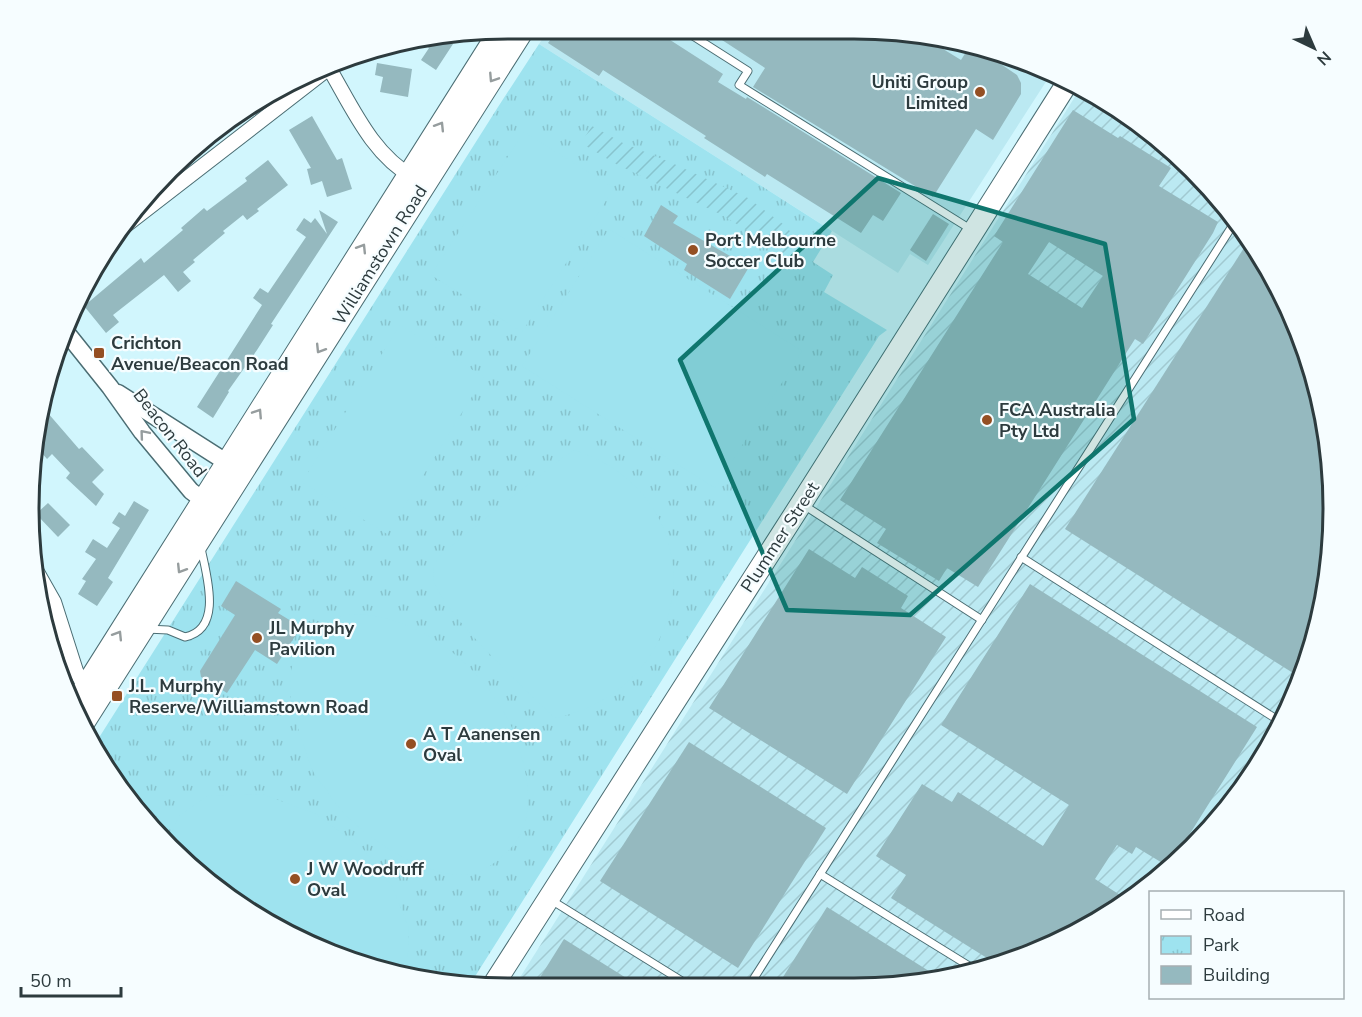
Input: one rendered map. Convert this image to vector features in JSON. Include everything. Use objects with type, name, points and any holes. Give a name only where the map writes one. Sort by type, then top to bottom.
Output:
[{"type":"main road","name":"Williamstown Road","points":[[80,700],[94,690],[144,629],[200,540],[416,180],[495,39]]},
{"type":"main road","name":"Williamstown Road","points":[[86,714],[94,690],[226,462],[416,180],[516,39]]},
{"type":"main road","name":"Plummer Street","points":[[498,978],[1064,89]]},
{"type":"main road","points":[[203,500],[235,483],[226,462]]},
{"type":"street","points":[[332,74],[379,151],[395,166],[416,180]]},
{"type":"street","points":[[149,207],[309,84]]},
{"type":"street","name":"Beacon Road","points":[[71,339],[142,432],[191,491],[203,500]]},
{"type":"street","name":"Beacon Road","points":[[110,387],[226,462]]},
{"type":"street","points":[[46,588],[54,602],[76,671],[81,680],[94,690]]},
{"type":"lane","points":[[698,39],[748,71],[740,85],[973,230]]},
{"type":"lane","points":[[754,978],[1230,229]]},
{"type":"lane","points":[[801,504],[982,620]]},
{"type":"lane","points":[[144,629],[168,630],[185,637],[195,633],[207,621],[209,602],[200,540]]},
{"type":"lane","points":[[1022,557],[1274,718]]},
{"type":"lane","points":[[820,874],[966,964]]},
{"type":"lane","points":[[549,898],[677,978]]},
{"type":"highlighted area","points":[[878,178],[1105,244],[1134,419],[910,615],[787,610],[680,360]]},
{"type":"shaded area","points":[[542,39],[884,40],[915,43],[975,55],[1047,81],[928,265],[910,254],[898,273],[539,44]]},
{"type":"shaded area","points":[[1076,95],[1114,118],[1139,136],[1185,177],[1226,223],[1244,248],[1275,301],[1287,329],[1307,387],[1314,417],[1319,447],[1323,508],[1319,570],[1314,600],[1307,630],[1287,688],[1275,716],[1244,769],[1226,794],[1185,840],[1139,881],[1114,899],[1061,930],[975,962],[915,974],[884,977],[520,978]]},
{"type":"green space","points":[[539,44],[832,231],[813,262],[833,275],[824,292],[887,330],[879,336],[475,977],[417,969],[358,953],[301,930],[248,899],[199,861],[156,818],[118,769],[99,738]]},
{"type":"green space","points":[[592,126],[623,143],[748,198],[787,227],[805,254],[799,264],[724,216],[616,164],[581,143]]},
{"type":"green space","points":[[524,132],[614,188],[522,332],[431,275]]},
{"type":"green space","points":[[609,229],[802,351],[715,488],[522,366]]},
{"type":"green space","points":[[400,325],[484,377],[387,534],[302,482]]},
{"type":"green space","points":[[574,450],[620,473],[652,507],[670,547],[673,590],[663,632],[639,670],[603,699],[555,718],[465,627],[437,589],[433,572],[441,554]]},
{"type":"green space","name":"A T Aanensen Oval","points":[[350,614],[375,616],[400,623],[446,648],[485,684],[512,728],[526,776],[528,809],[526,819],[512,847],[482,871],[457,875],[439,872],[402,857],[354,823],[314,774],[293,714],[290,689],[294,659],[300,647],[320,627]]},
{"type":"green space","name":"J W Woodruff Oval","points":[[262,794],[316,814],[363,849],[393,888],[409,929],[407,967],[358,953],[301,930],[248,899],[199,861],[171,834],[179,816],[207,796]]},
{"type":"building","points":[[551,39],[669,39],[723,74],[718,82],[746,99],[747,97],[901,193],[883,221],[873,215],[861,233],[767,174],[765,177],[603,70],[599,76],[548,43]]},
{"type":"building","points":[[720,39],[884,40],[940,47],[961,60],[966,53],[998,62],[1017,75],[1021,83],[1021,94],[993,140],[976,129],[933,197],[753,87],[765,68]]},
{"type":"building","points":[[453,44],[436,70],[421,60],[429,48],[427,46]]},
{"type":"building","points":[[377,63],[412,69],[408,97],[380,92],[383,77],[375,75]]},
{"type":"building","name":"FCA Australia Pty Ltd","points":[[1073,110],[1171,168],[1159,186],[1218,222],[1143,344],[1135,339],[978,587],[947,568],[939,581],[877,543],[886,529],[840,500],[1003,242],[994,236]],"holes":[[[1049,242],[1103,276],[1082,308],[1028,274]]]},
{"type":"building","points":[[312,116],[337,160],[342,158],[352,189],[327,197],[322,181],[311,185],[307,169],[311,168],[289,130]]},
{"type":"building","points":[[268,160],[288,185],[257,209],[259,211],[247,220],[243,215],[193,260],[195,262],[183,272],[191,281],[178,292],[164,275],[113,315],[119,322],[106,333],[85,305],[141,258],[144,263],[183,230],[181,228],[204,208],[207,211],[247,181],[245,178]]},
{"type":"building","name":"Port Melbourne Soccer Club","points":[[661,205],[678,216],[673,223],[749,267],[730,299],[684,270],[687,264],[644,236]]},
{"type":"building","points":[[319,210],[338,222],[271,324],[273,325],[257,350],[228,391],[213,418],[197,407],[262,305],[253,298],[260,288],[268,293],[306,237],[296,230],[304,218],[311,223],[315,218],[327,234]]},
{"type":"building","points":[[933,214],[949,224],[926,261],[910,250]]},
{"type":"building","points":[[1244,248],[1275,301],[1298,358],[1307,387],[1319,447],[1323,508],[1319,570],[1307,630],[1293,673],[1065,529]]},
{"type":"building","points":[[49,414],[79,449],[82,447],[104,470],[92,482],[104,494],[96,506],[66,478],[70,473],[52,454],[47,459],[42,454]]},
{"type":"building","points":[[134,501],[149,510],[108,578],[113,582],[97,606],[78,594],[86,581],[82,579],[96,559],[85,552],[93,539],[107,548],[120,528],[112,523],[119,512],[125,516]]},
{"type":"building","points":[[48,503],[70,525],[58,537],[39,517],[39,511]]},
{"type":"building","points":[[809,549],[855,578],[862,567],[908,596],[901,608],[946,637],[847,794],[709,708]]},
{"type":"building","name":"JL Murphy Pavilion","points":[[236,581],[281,609],[278,613],[301,627],[277,664],[255,650],[227,693],[201,677],[200,671],[235,615],[221,606]]},
{"type":"building","points":[[1030,584],[1257,727],[1188,837],[1163,861],[1161,862],[1136,847],[1132,854],[1117,845],[1095,879],[1120,895],[1061,930],[987,958],[891,898],[906,875],[876,856],[922,784],[952,802],[958,792],[1043,846],[1069,805],[941,725]]},
{"type":"building","points":[[689,742],[826,828],[738,968],[600,881]]},
{"type":"building","points":[[827,907],[930,972],[884,977],[782,978]]},
{"type":"building","points":[[564,939],[626,978],[540,978]]},
{"type":"place","name":"Uniti Group Limited","points":[[980,92]]},
{"type":"place","name":"Port Melbourne Soccer Club","points":[[693,250]]},
{"type":"place","name":"Crichton Avenue/Beacon Road","points":[[99,353]]},
{"type":"place","name":"FCA Australia Pty Ltd","points":[[987,420]]},
{"type":"place","name":"JL Murphy Pavilion","points":[[257,638]]},
{"type":"place","name":"J.L. Murphy Reserve/Williamstown Road","points":[[117,696]]},
{"type":"place","name":"A T Aanensen Oval","points":[[411,744]]},
{"type":"place","name":"J W Woodruff Oval","points":[[295,879]]}]
